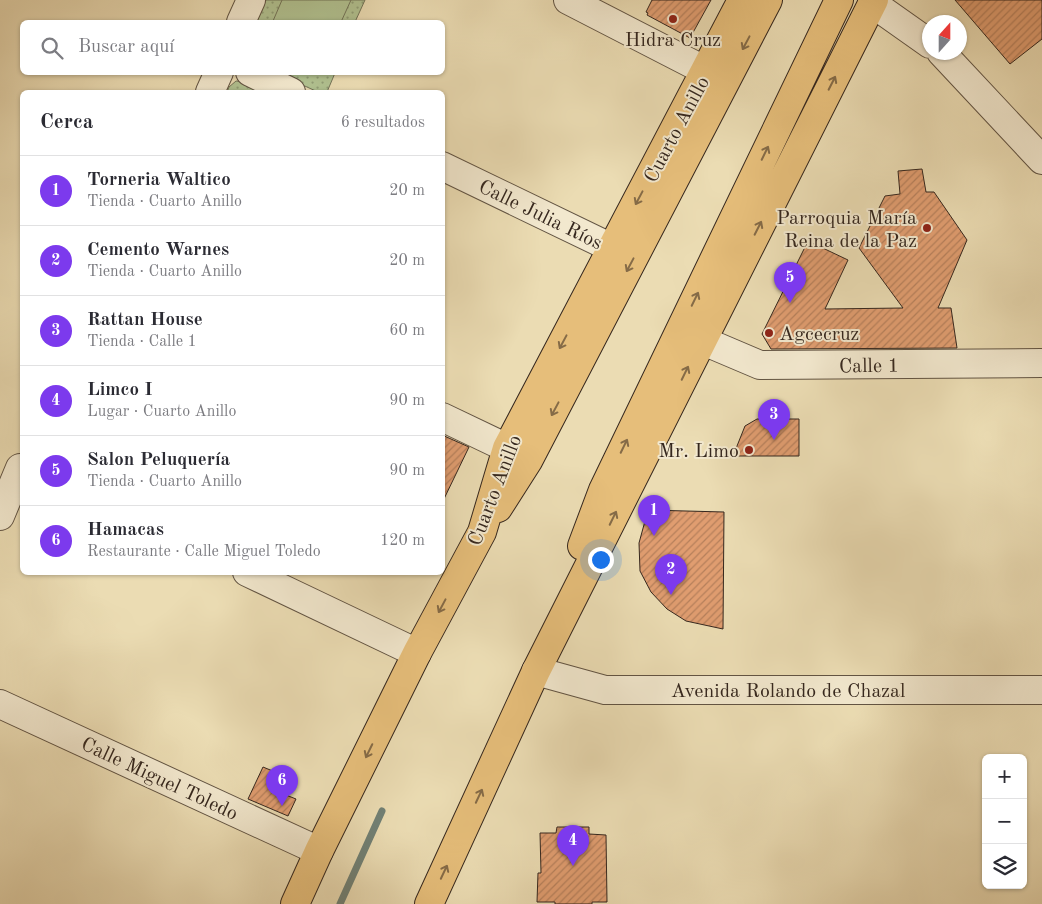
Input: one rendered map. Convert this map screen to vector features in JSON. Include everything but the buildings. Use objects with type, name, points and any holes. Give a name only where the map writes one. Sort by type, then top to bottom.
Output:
[{"type":"highway","name":"Cuarto Anillo","points":[[295,904],[319,851],[417,653],[482,532],[506,448],[742,0]]},
{"type":"highway","points":[[482,532],[528,461],[768,0]]},
{"type":"highway","points":[[536,671],[603,490],[839,0]]},
{"type":"highway","points":[[430,904],[536,671],[873,1]]},
{"type":"street","points":[[242,20],[251,0]]},
{"type":"street","points":[[568,0],[706,71]]},
{"type":"street","points":[[873,1],[922,38]]},
{"type":"street","points":[[948,60],[1042,160]]},
{"type":"street","points":[[211,90],[218,75]]},
{"type":"street","points":[[256,75],[287,90]]},
{"type":"street","name":"Calle Julia Ríos","points":[[445,167],[612,248]]},
{"type":"street","name":"Calle 1","points":[[702,340],[760,366],[1042,363]]},
{"type":"street","points":[[445,419],[506,448]]},
{"type":"street","points":[[0,516],[14,465]]},
{"type":"street","points":[[253,575],[417,653]]},
{"type":"street","name":"Avenida Rolando de Chazal","points":[[536,671],[605,690],[1042,690]]},
{"type":"street","name":"Calle Miguel Toledo","points":[[0,704],[319,851]]},
{"type":"green space","points":[[266,0],[365,0],[356,20],[257,20]]},
{"type":"green space","points":[[282,0],[351,0],[342,20],[273,20]]},
{"type":"green space","points":[[280,75],[334,75],[328,90],[314,90]]},
{"type":"green space","points":[[236,81],[244,82],[262,90],[228,90]]},
{"type":"waterway","points":[[340,904],[382,811]]},
{"type":"place","name":"Hidra Cruz","points":[[673,19]]},
{"type":"place","name":"Parroquia María Reina de la Paz","points":[[927,228]]},
{"type":"place","name":"Salon Peluquería","points":[[790,303]]},
{"type":"place","name":"Agcecruz","points":[[769,333]]},
{"type":"place","name":"Rattan House","points":[[774,440]]},
{"type":"place","name":"Mr. Limo","points":[[749,450]]},
{"type":"place","name":"Torneria Waltico","points":[[654,536]]},
{"type":"place","name":"Cemento Warnes","points":[[671,595]]},
{"type":"place","name":"Hamacas","points":[[282,806]]},
{"type":"place","name":"Limco I","points":[[573,866]]}]
